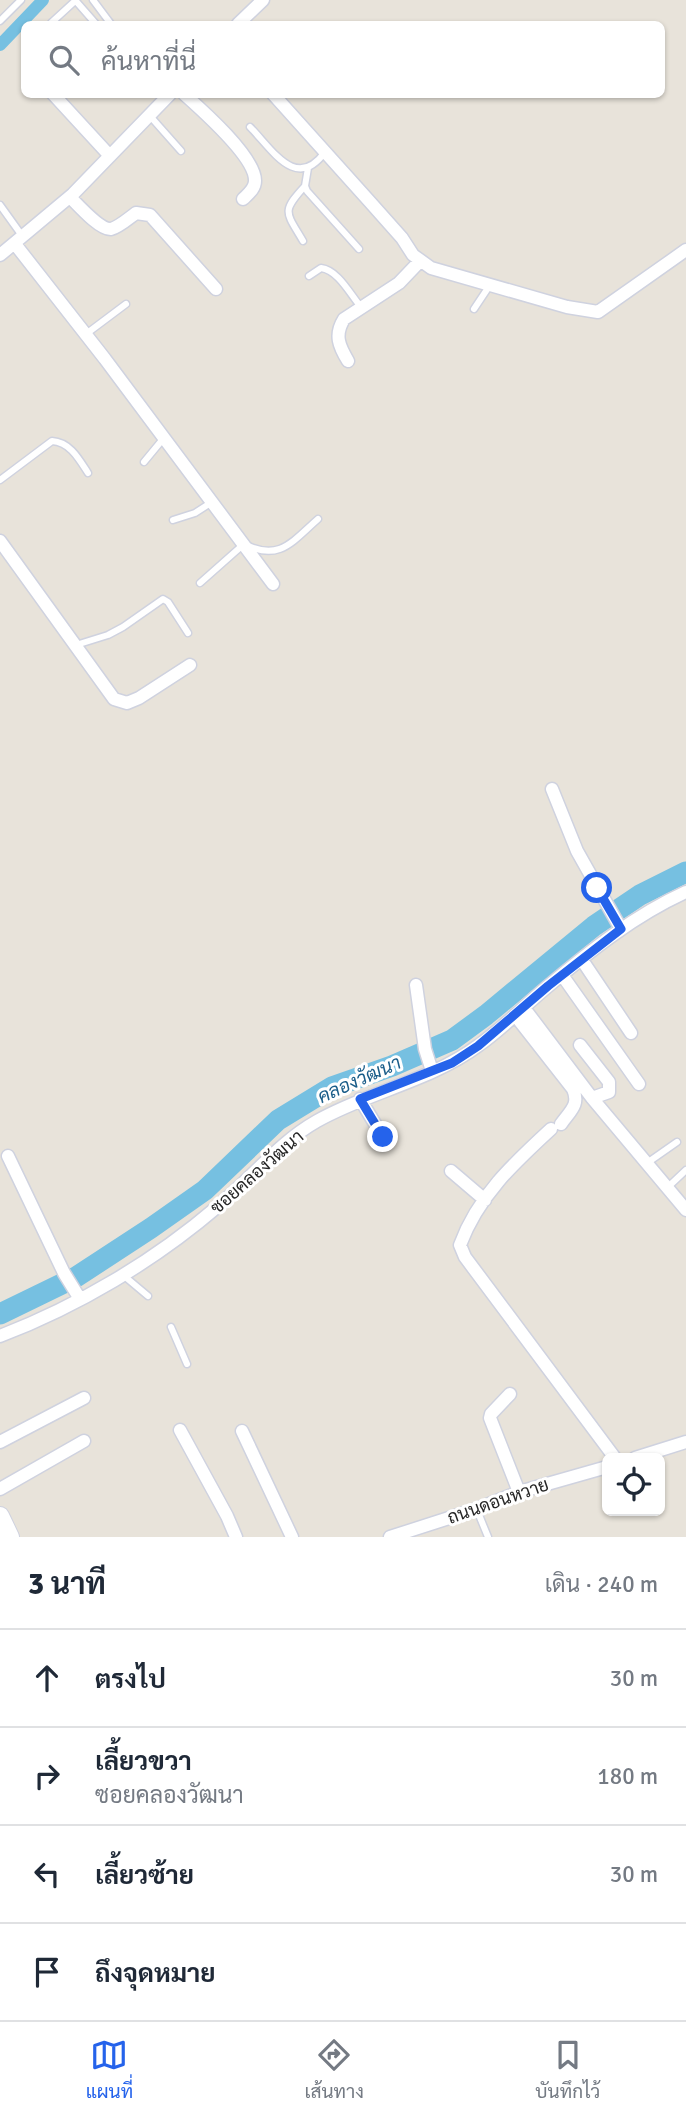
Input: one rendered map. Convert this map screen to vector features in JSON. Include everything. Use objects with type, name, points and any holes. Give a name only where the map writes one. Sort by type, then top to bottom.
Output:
[{"type":"main road","points":[[0,1517],[10,1537]]},
{"type":"street","points":[[241,21],[263,0]]},
{"type":"street","points":[[57,98],[110,156]]},
{"type":"street","points":[[0,255],[70,197],[149,116],[161,98]]},
{"type":"street","points":[[188,98],[211,118],[244,155],[253,170],[255,181],[252,191],[243,199]]},
{"type":"street","points":[[276,98],[420,261],[431,268],[567,307],[598,312],[686,250]]},
{"type":"street","points":[[70,197],[107,229],[136,213],[150,215],[216,289]]},
{"type":"street","points":[[19,241],[273,584]]},
{"type":"street","points":[[348,361],[338,343],[339,327],[344,319],[399,283],[420,261]]},
{"type":"street","points":[[0,541],[106,692],[114,699],[127,703],[139,698],[190,665]]},
{"type":"street","points":[[552,789],[577,852],[618,925]]},
{"type":"street","name":"ซอยคลองวัฒนา","points":[[0,1336],[80,1299],[123,1275],[215,1209],[249,1180],[272,1154],[301,1131],[360,1099],[431,1068],[452,1063],[478,1046],[582,960],[618,925],[686,892]]},
{"type":"street","points":[[582,960],[631,1033]]},
{"type":"street","points":[[562,975],[639,1084]]},
{"type":"street","points":[[416,985],[425,1049],[431,1068]]},
{"type":"street","points":[[519,1012],[686,1210]]},
{"type":"street","points":[[519,1012],[573,1089],[577,1098],[576,1105],[556,1127],[502,1175],[485,1199],[460,1245],[462,1252],[611,1453]]},
{"type":"street","points":[[580,1045],[609,1082],[609,1092],[592,1098]]},
{"type":"street","points":[[360,1099],[383,1137]]},
{"type":"street","points":[[8,1156],[64,1273],[80,1299]]},
{"type":"street","points":[[450,1171],[485,1199]]},
{"type":"street","points":[[510,1394],[490,1418],[519,1492]]},
{"type":"street","points":[[0,1442],[84,1398]]},
{"type":"street","points":[[180,1430],[236,1537]]},
{"type":"street","points":[[242,1431],[292,1537]]},
{"type":"street","points":[[0,1489],[84,1441]]},
{"type":"street","points":[[651,1453],[686,1442]]},
{"type":"street","name":"ถนนดอนหวาย","points":[[390,1537],[477,1509],[519,1492],[602,1468]]},
{"type":"lane","points":[[0,22],[21,0]]},
{"type":"lane","points":[[53,21],[75,0],[93,21]]},
{"type":"lane","points":[[93,0],[109,21]]},
{"type":"lane","points":[[149,116],[181,151]]},
{"type":"lane","points":[[250,127],[288,166],[298,170],[308,168],[325,152]]},
{"type":"lane","points":[[303,241],[288,212],[289,203],[304,186],[308,168]]},
{"type":"lane","points":[[304,186],[359,248]]},
{"type":"lane","points":[[0,205],[19,241]]},
{"type":"lane","points":[[309,276],[321,268],[327,268],[335,274],[360,307]]},
{"type":"lane","points":[[474,309],[491,285]]},
{"type":"lane","points":[[86,334],[126,304]]},
{"type":"lane","points":[[144,462],[164,438]]},
{"type":"lane","points":[[0,480],[52,441],[60,441],[73,450],[88,473]]},
{"type":"lane","points":[[173,520],[195,513],[212,502]]},
{"type":"lane","points":[[200,583],[244,544],[259,552],[278,550],[318,519]]},
{"type":"lane","points":[[75,646],[108,635],[163,600],[168,601],[188,633]]},
{"type":"lane","points":[[647,1163],[677,1142]]},
{"type":"lane","points":[[668,1187],[686,1170]]},
{"type":"lane","points":[[123,1275],[148,1296]]},
{"type":"lane","points":[[171,1327],[187,1364]]},
{"type":"lane","points":[[477,1509],[488,1537]]},
{"type":"waterway","points":[[23,21],[43,0]]},
{"type":"waterway","points":[[0,45],[21,23]]},
{"type":"waterway","name":"คลองวัฒนา","points":[[0,1314],[76,1277],[151,1228],[205,1190],[278,1120],[332,1087],[392,1066],[452,1040],[594,926],[640,895],[686,872]]},
{"type":"route","points":[[383,1137],[360,1099],[452,1063],[478,1046],[548,986],[621,929],[597,888]]}]
